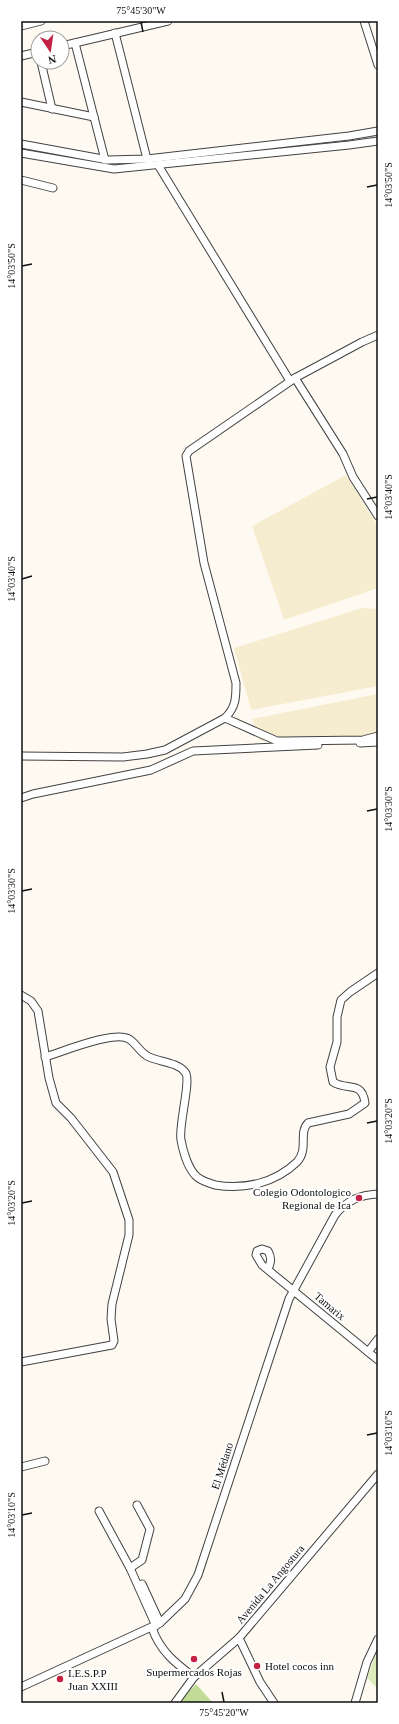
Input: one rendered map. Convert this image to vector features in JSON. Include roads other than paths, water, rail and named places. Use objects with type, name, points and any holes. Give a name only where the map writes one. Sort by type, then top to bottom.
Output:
[{"type":"street","points":[[21,26],[41,21]]},
{"type":"street","points":[[70,44],[168,21]]},
{"type":"street","points":[[364,21],[377,57],[378,65]]},
{"type":"street","points":[[115,33],[147,159]]},
{"type":"street","points":[[75,43],[105,160]]},
{"type":"street","points":[[43,70],[52,108]]},
{"type":"street","points":[[21,102],[94,117]]},
{"type":"street","points":[[21,144],[105,160],[147,159],[349,136],[378,131]]},
{"type":"street","points":[[21,153],[109,168],[158,165],[378,141]]},
{"type":"street","points":[[158,165],[292,380],[343,454],[353,476],[378,516]]},
{"type":"street","points":[[21,180],[53,188]]},
{"type":"street","points":[[21,756],[123,757],[151,754],[165,750],[225,718],[233,710],[236,698],[236,682],[204,564],[186,456],[189,451],[292,380],[362,342],[378,335]]},
{"type":"street","points":[[225,718],[277,741],[364,740],[378,736]]},
{"type":"street","points":[[21,798],[33,794],[151,770],[193,751],[378,742]]},
{"type":"street","points":[[45,1057],[107,1038],[123,1036],[130,1039],[140,1051],[148,1057],[185,1071],[188,1080],[181,1126],[181,1140],[193,1172],[203,1181],[211,1184],[235,1186],[256,1184],[276,1176],[299,1160],[303,1153],[304,1129],[308,1122],[349,1114],[365,1103],[364,1094],[358,1088],[337,1085],[332,1082],[330,1068],[337,1042],[337,1017],[341,1000],[378,973]]},
{"type":"street","points":[[21,995],[31,1001],[38,1011],[45,1057],[56,1102],[71,1118],[88,1142],[109,1166],[116,1178],[129,1220],[129,1235],[112,1304],[113,1343],[108,1347],[21,1362]]},
{"type":"street","name":"El Médano","points":[[21,1687],[156,1626],[185,1599],[198,1575],[293,1289],[335,1215],[342,1206],[356,1198],[378,1194]]},
{"type":"street","name":"Tamarix","points":[[268,1269],[378,1360]]},
{"type":"street","points":[[368,1352],[378,1339]]},
{"type":"street","points":[[21,1467],[45,1461]]},
{"type":"street","name":"Avenida La Angostura","points":[[175,1703],[194,1677],[239,1638],[378,1474]]},
{"type":"street","points":[[130,1568],[142,1560],[150,1529],[137,1505]]},
{"type":"street","points":[[99,1511],[130,1568],[156,1626],[156,1641],[167,1656],[194,1677]]},
{"type":"street","points":[[239,1638],[260,1682],[274,1703]]},
{"type":"street","points":[[355,1703],[367,1662],[378,1639]]},
{"type":"place","name":"Colegio Odontologico Regional de Ica","points":[[359,1198]]},
{"type":"place","name":"Supermercados Rojas","points":[[194,1659]]},
{"type":"place","name":"Hotel cocos inn","points":[[257,1666]]},
{"type":"place","name":"I.E.S.P.P Juan XXIII","points":[[60,1679]]}]
